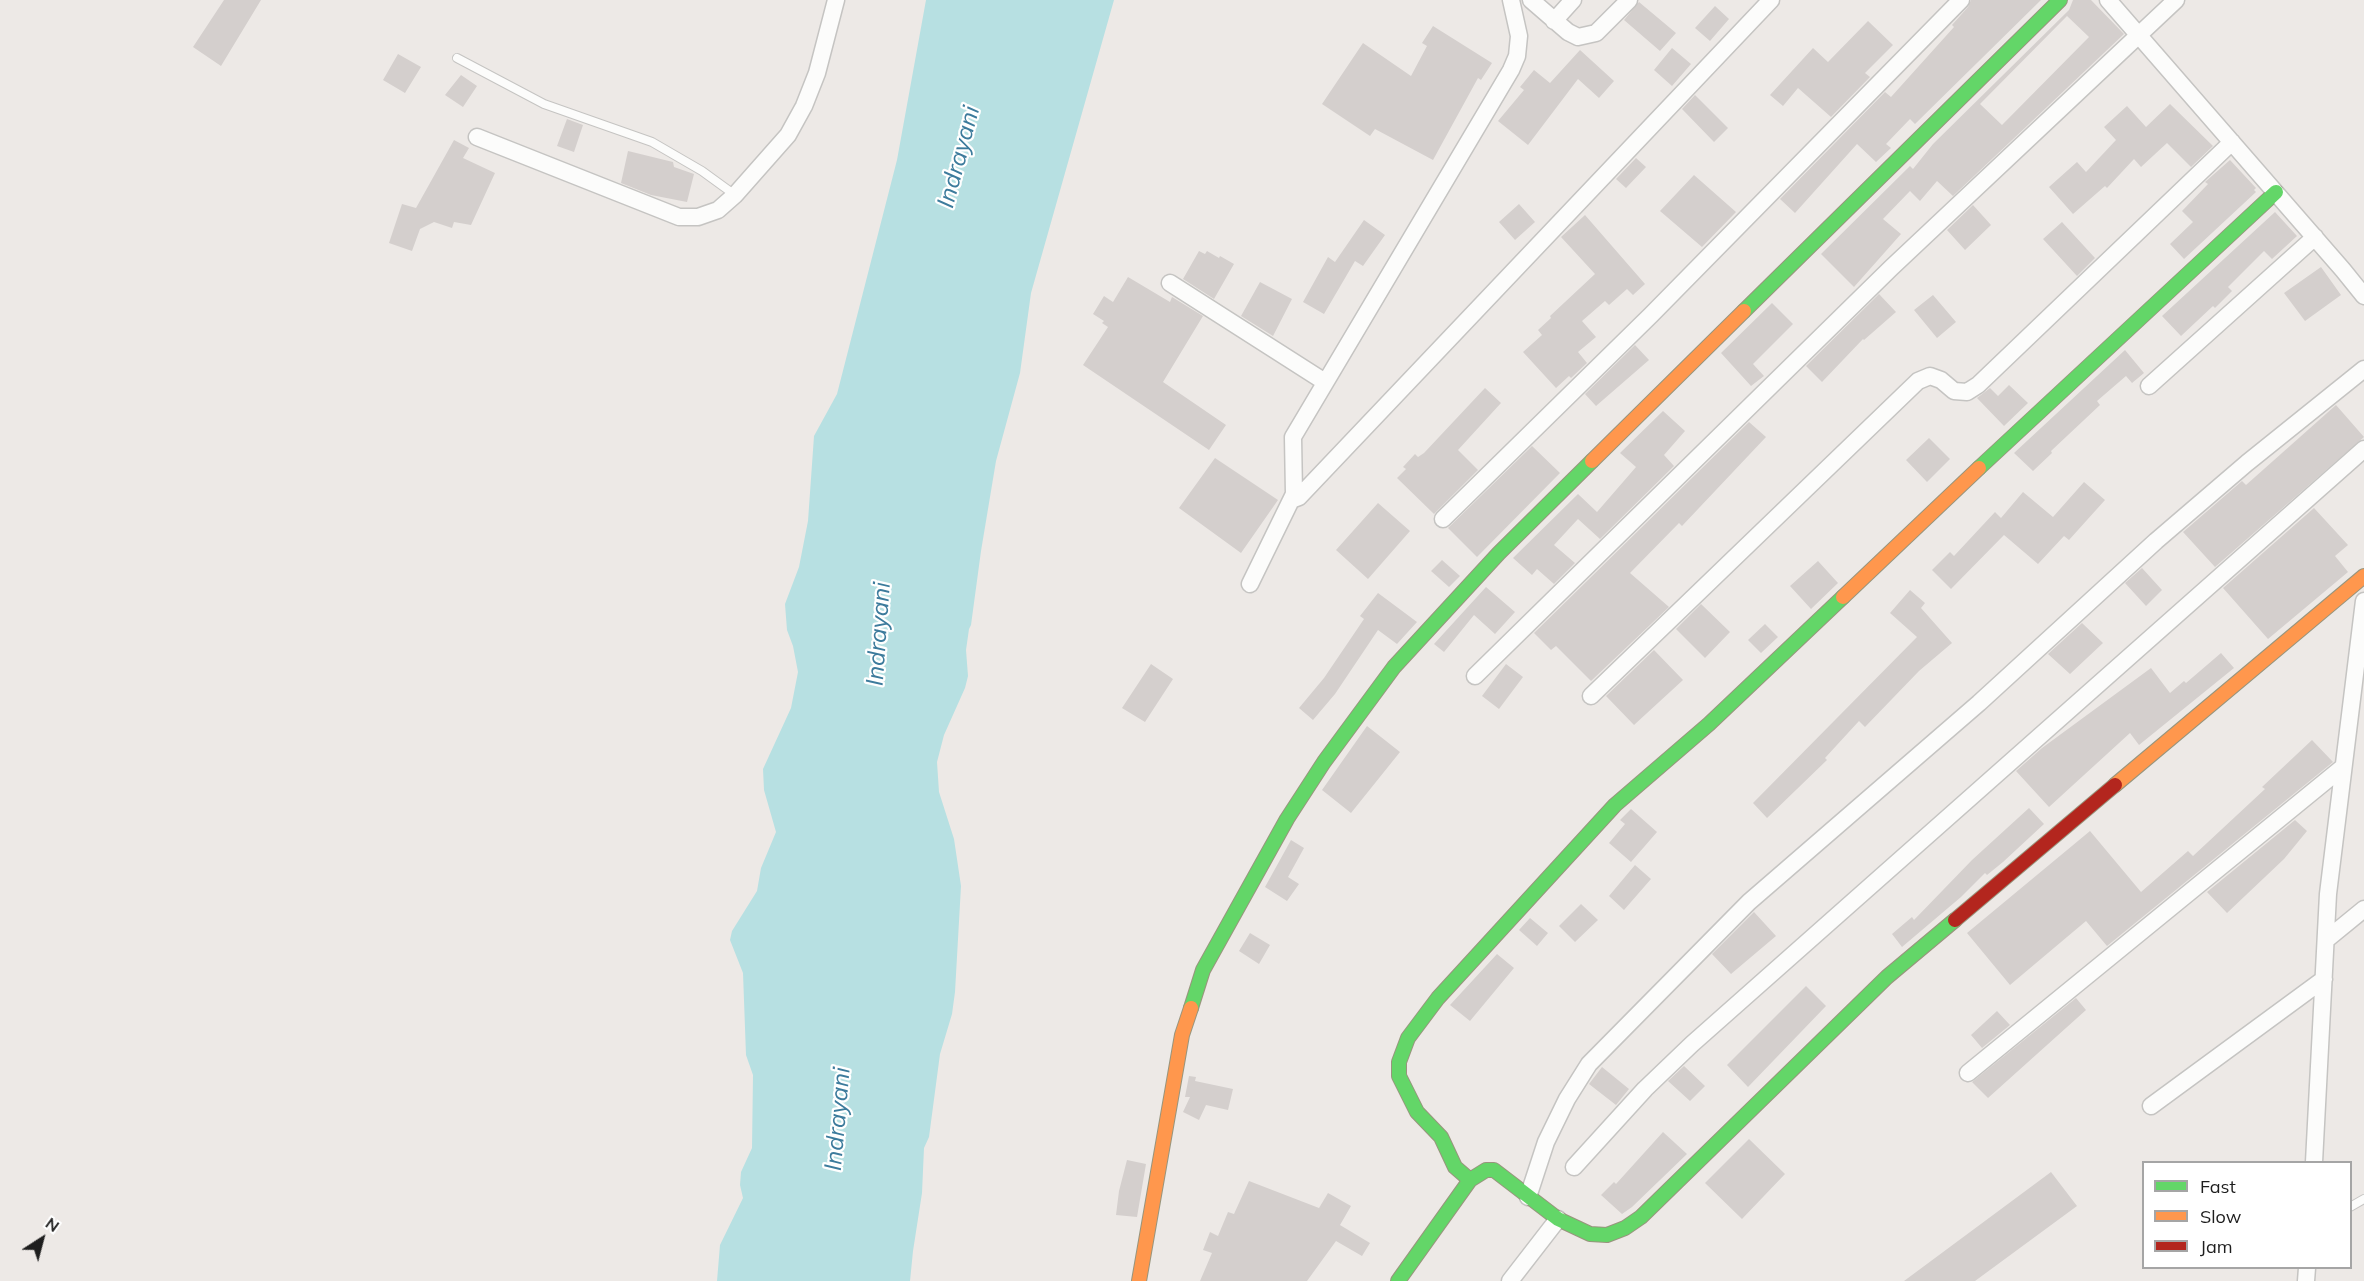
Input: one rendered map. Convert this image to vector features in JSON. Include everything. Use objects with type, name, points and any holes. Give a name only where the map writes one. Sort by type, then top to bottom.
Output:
[{"type":"street","points":[[477,137],[679,217],[698,217],[718,210],[735,195],[788,135],[804,106],[817,73],[836,0]]},
{"type":"street","points":[[1250,584],[1294,494],[1293,437],[1413,239],[1511,70],[1517,56],[1519,36],[1511,0]]},
{"type":"street","points":[[1531,0],[1554,21],[1578,37],[1596,33],[1629,0]]},
{"type":"street","points":[[1554,21],[1573,0]]},
{"type":"street","points":[[1291,500],[1299,497],[1341,454],[1771,0]]},
{"type":"street","points":[[1443,519],[1651,315],[1961,0]]},
{"type":"street","points":[[1139,1281],[1182,1035],[1203,970],[1287,819],[1324,762],[1394,667],[1499,553],[2060,0]]},
{"type":"street","points":[[2108,0],[2364,296]]},
{"type":"street","points":[[1475,676],[1891,268],[2176,0]]},
{"type":"street","points":[[1591,696],[1918,381],[1929,376],[1941,380],[1954,391],[1967,392],[1978,385],[2232,142]]},
{"type":"street","points":[[1470,1180],[1455,1167],[1438,1133],[1417,1112],[1399,1076],[1399,1062],[1408,1038],[1438,998],[1616,805],[1710,724],[2004,444],[2276,192]]},
{"type":"street","points":[[2149,386],[2315,237]]},
{"type":"street","points":[[1170,283],[1325,382]]},
{"type":"street","points":[[1528,1197],[1546,1142],[1567,1099],[1589,1064],[1749,902],[1979,703],[2211,494],[2297,420],[2364,369]]},
{"type":"street","points":[[1574,1167],[1645,1089],[1692,1044],[2364,449]]},
{"type":"street","points":[[1398,1281],[1470,1180],[1485,1170],[1494,1170],[1558,1219],[1590,1234],[1607,1235],[1625,1228],[1641,1217],[1887,978],[2364,576]]},
{"type":"street","points":[[2314,1161],[2328,894],[2364,601]]},
{"type":"street","points":[[1968,1073],[2343,767]]},
{"type":"street","points":[[2326,940],[2364,909]]},
{"type":"street","points":[[2151,1106],[2324,979]]},
{"type":"street","points":[[1510,1281],[1558,1219]]},
{"type":"lane","points":[[457,58],[544,104],[651,142],[702,171],[735,195]]},
{"type":"water","name":"Indrayani","points":[[926,0],[1114,0],[1031,293],[1020,373],[996,461],[981,551],[966,650],[968,676],[944,735],[937,762],[939,792],[954,839],[961,886],[955,992],[952,1014],[940,1054],[929,1137],[924,1148],[922,1193],[910,1281],[717,1281],[720,1245],[743,1198],[740,1185],[741,1172],[752,1148],[753,1075],[746,1055],[743,973],[730,940],[732,931],[757,891],[761,868],[776,832],[764,790],[763,769],[791,708],[798,672],[787,630],[785,604],[799,567],[808,521],[814,436],[837,394],[897,160]]},
{"type":"building","points":[[224,0],[261,0],[221,66],[193,47]]},
{"type":"building","points":[[1971,0],[2041,0],[1915,124],[1910,119],[1886,144],[1891,148],[1876,162],[1857,144],[1795,213],[1780,199],[1885,92],[1891,97],[1954,27],[1952,25],[1968,7]]},
{"type":"building","points":[[2073,0],[2091,0],[2124,34],[1953,196],[1937,181],[1920,201],[1910,191],[1883,219],[1901,234],[1854,287],[1821,254],[1910,166],[1913,169],[1933,144],[2069,10]],"holes":[[[2067,16],[2089,37],[2002,125],[1980,104]]]},
{"type":"building","points":[[1639,2],[1676,33],[1660,51],[1624,20]]},
{"type":"building","points":[[1715,6],[1729,19],[1710,41],[1695,28]]},
{"type":"building","points":[[1868,21],[1893,45],[1865,73],[1870,77],[1831,117],[1798,88],[1783,106],[1770,95],[1813,48],[1828,62]]},
{"type":"building","points":[[1433,26],[1492,63],[1481,80],[1478,78],[1433,160],[1375,129],[1370,136],[1322,104],[1363,43],[1411,76],[1427,46],[1422,43]]},
{"type":"building","points":[[1672,48],[1691,64],[1672,86],[1654,70]]},
{"type":"building","points":[[1580,50],[1614,81],[1599,98],[1578,79],[1528,145],[1498,121],[1524,90],[1520,87],[1534,70],[1550,83]]},
{"type":"building","points":[[398,54],[421,67],[405,93],[383,80]]},
{"type":"building","points":[[461,75],[477,86],[463,107],[445,95]]},
{"type":"building","points":[[1695,95],[1728,128],[1714,142],[1682,109]]},
{"type":"building","points":[[2170,104],[2213,146],[2191,167],[2167,143],[2141,167],[2134,159],[2107,188],[2105,186],[2073,214],[2049,187],[2077,162],[2086,172],[2116,140],[2104,127],[2127,106],[2146,127]]},
{"type":"building","points":[[567,119],[583,125],[574,152],[557,146]]},
{"type":"building","points":[[454,140],[469,148],[463,158],[495,173],[471,225],[454,222],[452,228],[434,222],[420,229],[412,251],[389,243],[402,204],[416,208]]},
{"type":"building","points":[[628,151],[673,162],[674,167],[694,174],[687,202],[651,195],[621,183]]},
{"type":"building","points":[[1636,158],[1646,167],[1626,188],[1616,179]]},
{"type":"building","points":[[2230,160],[2256,188],[2254,190],[2256,192],[2184,259],[2170,244],[2193,222],[2182,211],[2208,184],[2205,182]]},
{"type":"building","points":[[1694,175],[1736,212],[1702,247],[1660,211]]},
{"type":"building","points":[[1519,204],[1535,222],[1515,240],[1499,222]]},
{"type":"building","points":[[1973,205],[1991,225],[1965,250],[1947,230]]},
{"type":"building","points":[[2275,212],[2297,236],[2272,259],[2264,251],[2228,287],[2232,291],[2181,336],[2162,316]]},
{"type":"building","points":[[1585,215],[1645,284],[1633,295],[1627,289],[1609,305],[1605,301],[1582,321],[1596,337],[1578,352],[1587,363],[1556,388],[1523,352],[1542,335],[1538,330],[1551,318],[1550,316],[1595,274],[1561,237]]},
{"type":"building","points":[[1364,220],[1385,235],[1363,266],[1355,261],[1324,314],[1303,302],[1328,257],[1335,262]]},
{"type":"building","points":[[2062,222],[2095,258],[2077,276],[2043,239]]},
{"type":"building","points":[[1199,251],[1205,254],[1207,251],[1234,264],[1214,299],[1183,279]]},
{"type":"building","points":[[2321,267],[2341,295],[2305,321],[2284,293]]},
{"type":"building","points":[[1128,277],[1170,302],[1172,297],[1203,316],[1163,382],[1226,425],[1209,450],[1083,365],[1108,327],[1102,323],[1104,321],[1093,314],[1104,296],[1113,302]]},
{"type":"building","points":[[1260,282],[1292,299],[1273,336],[1241,316]]},
{"type":"building","points":[[1879,294],[1896,312],[1863,339],[1822,382],[1806,366]]},
{"type":"building","points":[[1933,295],[1956,322],[1937,338],[1914,310]]},
{"type":"building","points":[[1772,303],[1793,324],[1753,364],[1764,376],[1751,386],[1721,353]]},
{"type":"building","points":[[1635,345],[1649,360],[1596,406],[1585,394]]},
{"type":"building","points":[[2125,350],[2144,373],[2132,383],[2126,376],[2097,401],[2100,405],[2033,471],[2014,453]]},
{"type":"building","points":[[2009,385],[2028,403],[2004,426],[1977,398],[1990,388],[1998,396]]},
{"type":"building","points":[[1485,388],[1501,403],[1458,450],[1478,470],[1434,514],[1397,478],[1415,454],[1418,457],[1424,453]]},
{"type":"building","points":[[2336,405],[2364,437],[2215,567],[2183,532],[2242,481],[2246,485]]},
{"type":"building","points":[[1663,411],[1685,431],[1664,455],[1674,466],[1600,539],[1578,519],[1554,545],[1575,563],[1554,584],[1537,569],[1532,575],[1513,558],[1578,494],[1597,512],[1636,467],[1620,453]]},
{"type":"building","points":[[1749,422],[1766,437],[1682,526],[1679,523],[1630,573],[1669,607],[1591,681],[1556,646],[1551,650],[1534,633]]},
{"type":"building","points":[[1929,438],[1950,459],[1927,482],[1906,460]]},
{"type":"building","points":[[1532,446],[1560,473],[1477,557],[1448,528]]},
{"type":"building","points":[[1215,458],[1278,500],[1241,553],[1179,508]]},
{"type":"building","points":[[2084,482],[2105,500],[2069,540],[2064,536],[2038,564],[2004,535],[1951,589],[1932,570],[1950,552],[1954,556],[1995,512],[2001,518],[2023,492],[2053,517]]},
{"type":"building","points":[[1378,503],[1410,531],[1368,579],[1336,550]]},
{"type":"building","points":[[2314,508],[2348,545],[2335,556],[2348,572],[2268,639],[2223,588]]},
{"type":"building","points":[[1442,560],[1460,576],[1449,587],[1431,571]]},
{"type":"building","points":[[1818,561],[1838,583],[1811,609],[1790,586]]},
{"type":"building","points":[[2142,568],[2162,590],[2146,606],[2125,583]]},
{"type":"building","points":[[1486,587],[1515,612],[1495,634],[1474,615],[1444,652],[1434,644]]},
{"type":"building","points":[[1910,590],[1925,603],[1921,608],[1952,643],[1919,671],[1865,727],[1859,721],[1825,758],[1827,760],[1767,818],[1753,803],[1917,637],[1890,613]]},
{"type":"building","points":[[1378,593],[1417,622],[1397,644],[1378,630],[1335,694],[1313,720],[1299,708],[1324,678],[1364,619],[1360,616]]},
{"type":"building","points":[[1701,604],[1730,632],[1705,658],[1676,629]]},
{"type":"building","points":[[2082,623],[2103,643],[2070,674],[2048,654]]},
{"type":"building","points":[[1765,624],[1778,637],[1761,653],[1748,640]]},
{"type":"building","points":[[1654,650],[1683,680],[1634,725],[1606,696]]},
{"type":"building","points":[[2221,653],[2234,668],[2139,745],[2130,733],[2049,807],[2016,771],[2042,748],[2151,668],[2170,693],[2184,681],[2186,683]]},
{"type":"building","points":[[1151,664],[1173,679],[1145,722],[1122,708]]},
{"type":"building","points":[[1506,664],[1523,677],[1499,709],[1482,696]]},
{"type":"building","points":[[1367,726],[1400,752],[1351,813],[1322,790]]},
{"type":"building","points":[[2312,740],[2333,762],[2107,946],[2086,921],[2010,985],[1967,933],[2090,831],[2141,892],[2188,851],[2193,856],[2265,789],[2262,787]]},
{"type":"building","points":[[2029,808],[2044,824],[2003,862],[1987,875],[1985,873],[1961,897],[1902,947],[1892,934],[1912,917],[1914,920],[1972,860]]},
{"type":"building","points":[[1631,809],[1657,832],[1631,862],[1609,843],[1625,824],[1620,820]]},
{"type":"building","points":[[2295,820],[2307,831],[2284,859],[2227,913],[2207,892]]},
{"type":"building","points":[[1291,840],[1304,848],[1288,877],[1299,884],[1287,901],[1265,887]]},
{"type":"building","points":[[1635,865],[1651,879],[1624,910],[1609,896]]},
{"type":"building","points":[[1581,904],[1598,920],[1575,942],[1559,926]]},
{"type":"building","points":[[1754,912],[1776,936],[1731,974],[1712,954]]},
{"type":"building","points":[[1530,918],[1548,933],[1537,946],[1519,930]]},
{"type":"building","points":[[1250,933],[1270,945],[1259,964],[1239,951]]},
{"type":"building","points":[[1497,954],[1514,968],[1470,1021],[1450,1005]]},
{"type":"building","points":[[1806,986],[1826,1006],[1748,1087],[1727,1065]]},
{"type":"building","points":[[2076,998],[2086,1010],[1988,1098],[1972,1082]]},
{"type":"building","points":[[1997,1011],[2010,1025],[1982,1048],[1971,1035]]},
{"type":"building","points":[[1684,1066],[1705,1086],[1690,1101],[1668,1081]]},
{"type":"building","points":[[1602,1067],[1629,1089],[1616,1105],[1589,1084]]},
{"type":"building","points":[[1189,1076],[1196,1077],[1195,1081],[1233,1089],[1228,1110],[1206,1105],[1199,1120],[1183,1112],[1190,1097],[1185,1097]]},
{"type":"building","points":[[1663,1132],[1687,1154],[1622,1214],[1601,1195],[1614,1182],[1616,1184]]},
{"type":"building","points":[[1749,1139],[1785,1174],[1742,1219],[1705,1183]]},
{"type":"building","points":[[1127,1160],[1146,1164],[1137,1217],[1116,1215]]},
{"type":"building","points":[[2051,1172],[2077,1206],[1975,1281],[1904,1281]]},
{"type":"building","points":[[1249,1181],[1319,1208],[1328,1193],[1351,1206],[1340,1225],[1370,1243],[1362,1256],[1336,1241],[1307,1281],[1200,1281],[1212,1253],[1203,1250],[1210,1232],[1218,1236],[1228,1212],[1234,1214]]},
{"type":"traffic: fast","points":[[1744,311],[2060,0]]},
{"type":"traffic: fast","points":[[1979,468],[2276,192]]},
{"type":"traffic: fast","points":[[1191,1008],[1203,970],[1287,819],[1324,762],[1394,667],[1499,553],[1592,461]]},
{"type":"traffic: fast","points":[[1470,1180],[1455,1167],[1441,1137],[1417,1112],[1399,1076],[1399,1062],[1408,1038],[1438,998],[1615,805],[1709,724],[1843,597]]},
{"type":"traffic: fast","points":[[1398,1281],[1470,1180],[1486,1170],[1494,1170],[1558,1219],[1590,1234],[1607,1235],[1625,1228],[1641,1217],[1887,977],[1955,920]]},
{"type":"traffic: slow","points":[[1592,461],[1744,311]]},
{"type":"traffic: slow","points":[[1843,597],[1979,468]]},
{"type":"traffic: slow","points":[[2115,785],[2364,576]]},
{"type":"traffic: slow","points":[[1139,1281],[1182,1035],[1191,1008]]},
{"type":"traffic: jam","points":[[1955,920],[2115,785]]}]
